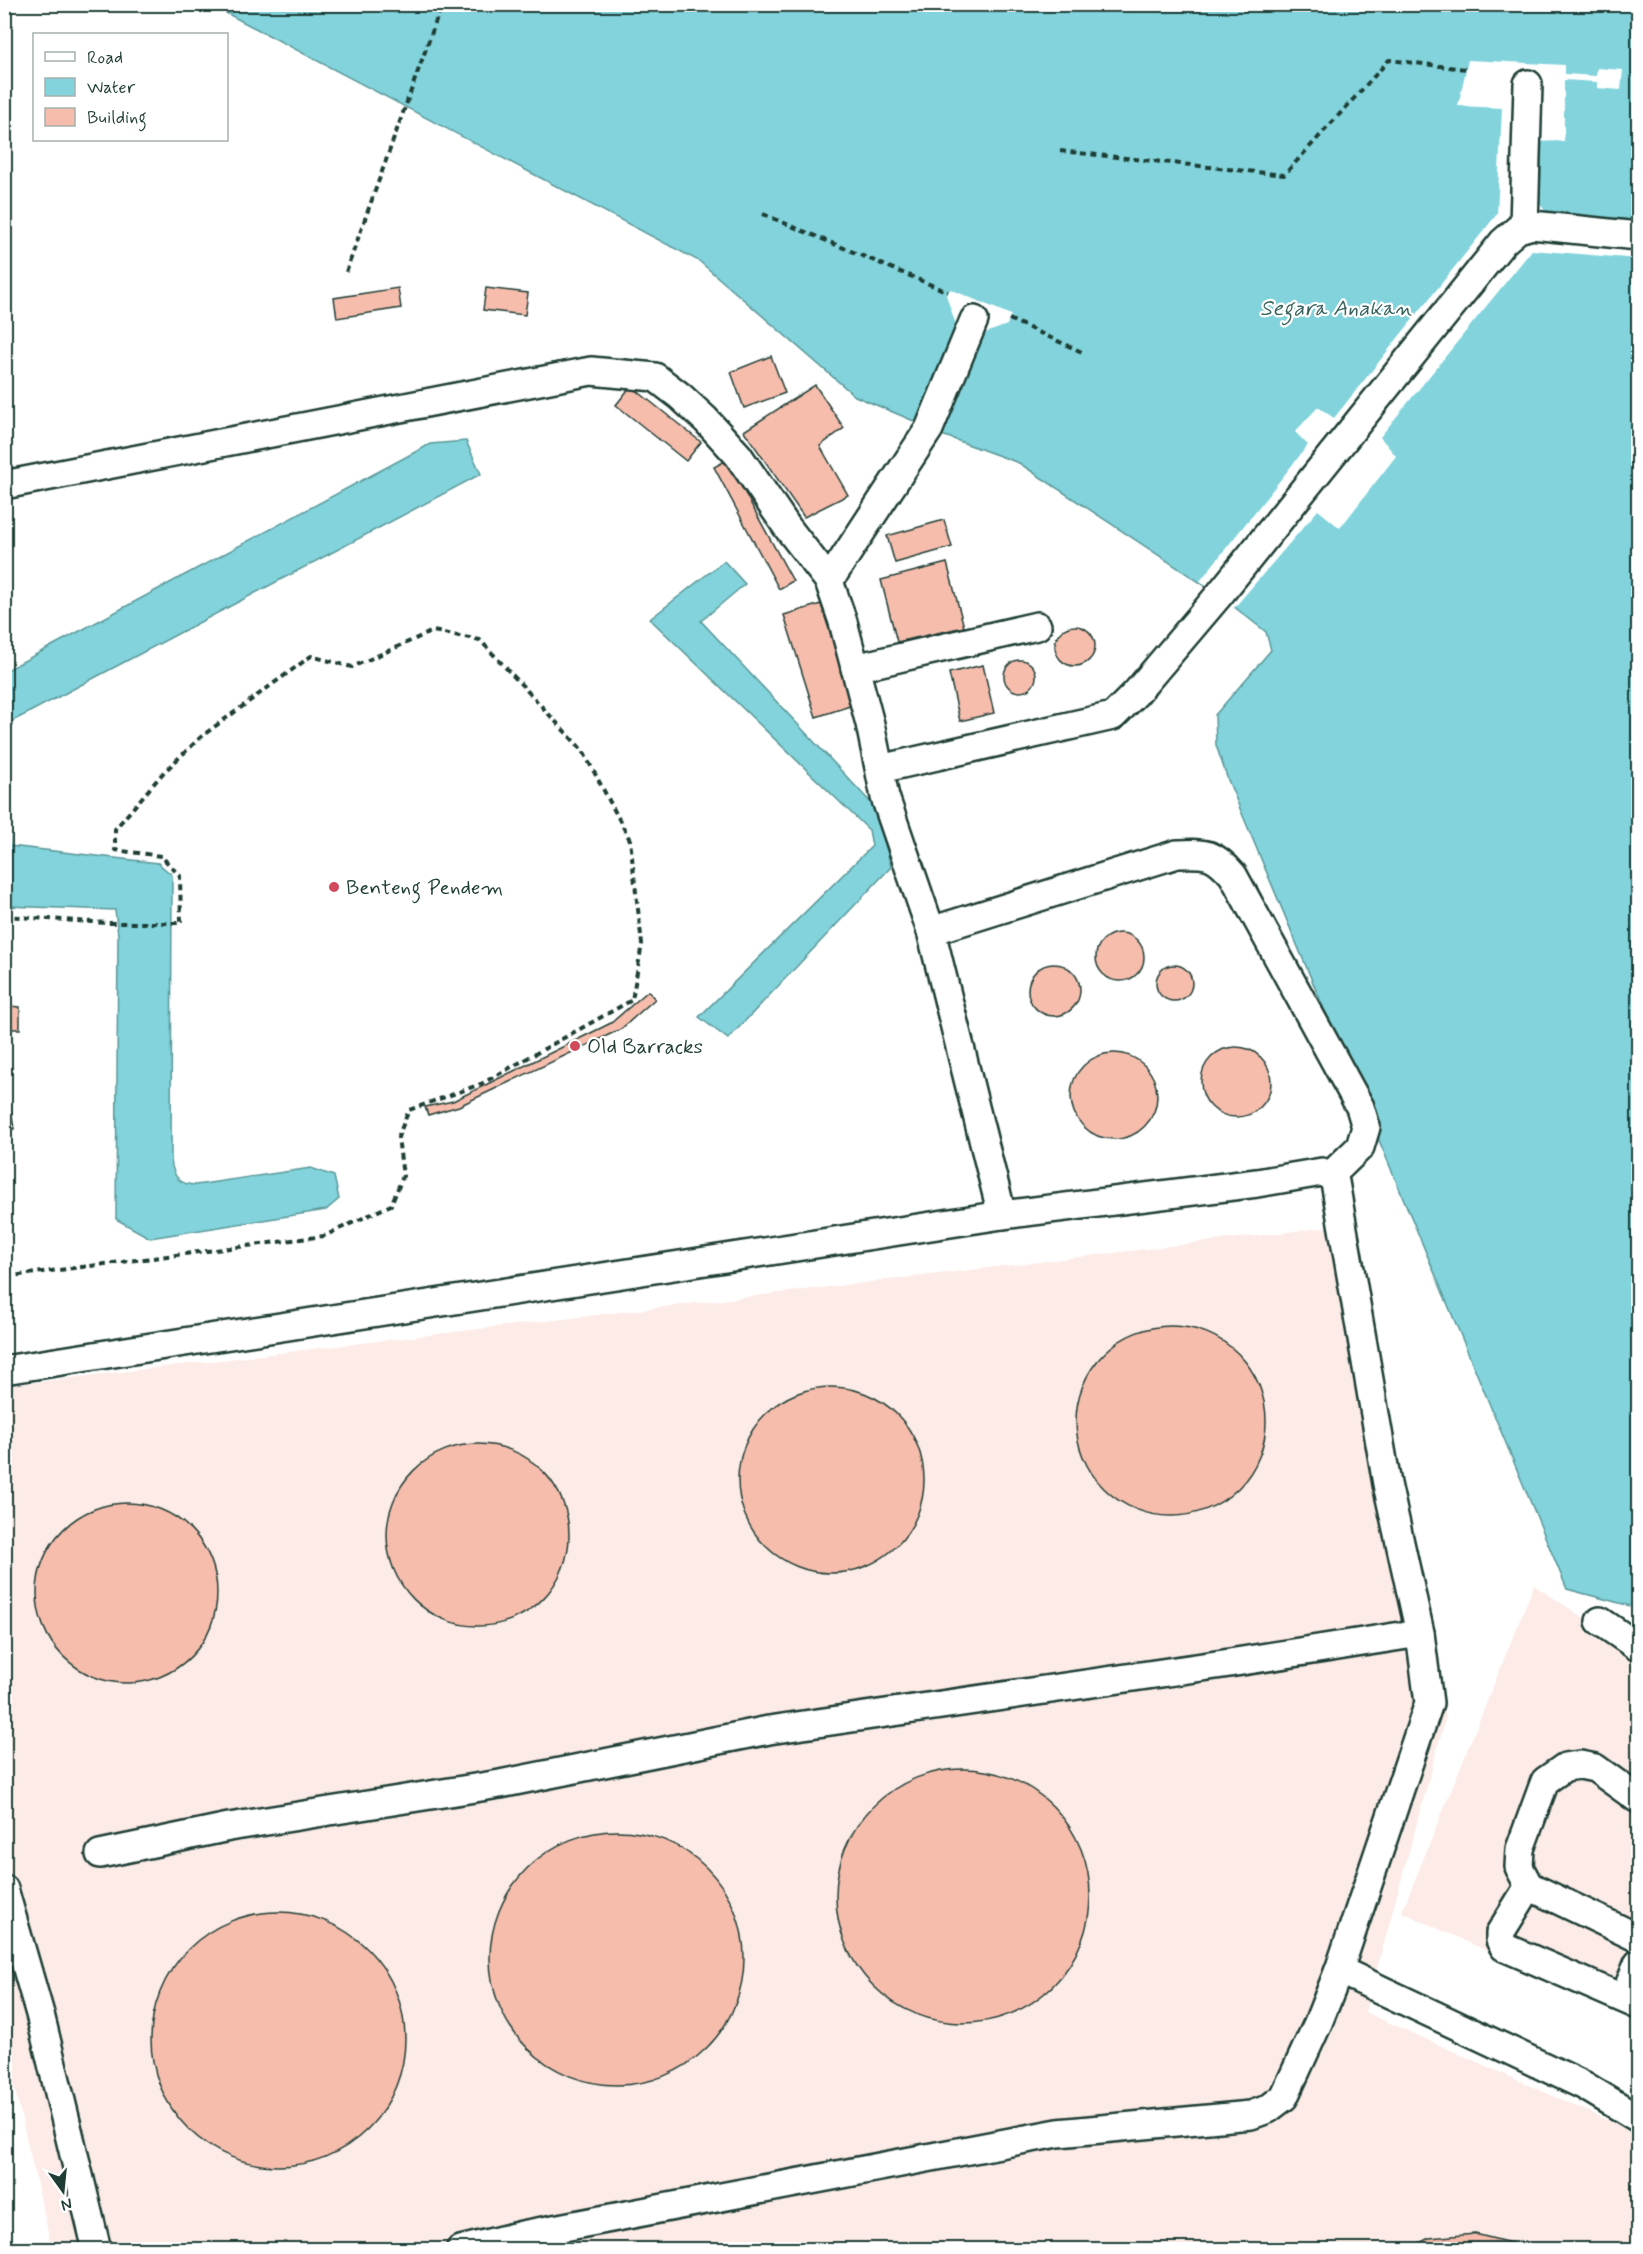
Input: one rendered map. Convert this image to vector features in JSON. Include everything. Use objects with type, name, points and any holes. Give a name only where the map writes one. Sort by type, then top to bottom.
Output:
[{"type":"street","points":[[1524,227],[1528,84]]},
{"type":"street","points":[[880,770],[1113,716],[1123,708],[1219,595],[1503,242],[1518,229],[1524,227],[1554,226],[1638,236]]},
{"type":"street","points":[[829,581],[929,429],[974,320]]},
{"type":"street","points":[[4,485],[591,371],[655,377],[706,420],[738,455],[787,527],[829,581],[855,668],[885,797],[931,931],[1002,1215]]},
{"type":"street","points":[[855,668],[1036,626]]},
{"type":"street","points":[[931,931],[1177,854],[1201,853],[1219,860],[1233,875],[1360,1107],[1366,1127],[1360,1147],[1330,1176]]},
{"type":"street","points":[[4,1370],[1002,1215],[1257,1183],[1322,1172],[1335,1182],[1387,1484],[1420,1633],[1429,1704],[1339,1970],[1318,2024],[1284,2097],[1268,2109],[1251,2115],[1058,2133],[523,2242],[460,2250]]},
{"type":"street","points":[[1600,1621],[1638,1647]]},
{"type":"street","points":[[100,1854],[229,1827],[500,1784],[769,1730],[1420,1633]]},
{"type":"street","points":[[1638,1799],[1595,1768],[1580,1765],[1565,1767],[1545,1781],[1520,1849],[1519,1867],[1529,1886],[1638,1938]]},
{"type":"street","points":[[1529,1886],[1500,1933],[1504,1947],[1631,2001],[1638,1964]]},
{"type":"street","points":[[4,1889],[40,2014],[97,2250]]},
{"type":"street","points":[[1339,1970],[1583,2085],[1638,2118]]},
{"type":"path","points":[[346,272],[442,4]]},
{"type":"path","points":[[1060,151],[1284,175],[1389,60],[1466,69]]},
{"type":"path","points":[[763,214],[948,292]]},
{"type":"path","points":[[1009,319],[1082,351]]},
{"type":"path","points":[[4,916],[107,923],[181,922],[180,876],[161,856],[115,850],[115,829],[162,773],[202,736],[311,656],[352,667],[433,631],[480,640],[583,751],[630,840],[642,944],[632,1000],[482,1084],[409,1110],[398,1137],[403,1176],[391,1205],[324,1236],[4,1277]]},
{"type":"shaded area","points":[[1338,1226],[1387,1484],[1446,1717],[1365,2012],[1638,2134],[1638,2249],[52,2249],[4,2042],[4,1386]]},
{"type":"shaded area","points":[[1534,1585],[1638,1654],[1638,2020],[1402,1912]]},
{"type":"water","name":"Segara Anakan","points":[[211,5],[1638,5],[1638,1608],[1567,1589],[1228,780],[1216,745],[1215,715],[1271,650],[1266,632],[1219,595],[1019,463],[934,432],[921,424],[855,396],[699,261]]},
{"type":"water","points":[[466,441],[481,474],[5,725],[5,671],[430,444]]},
{"type":"water","points":[[724,561],[745,584],[701,621],[876,808],[891,867],[728,1039],[699,1017],[872,846],[869,830],[650,619]]},
{"type":"water","points":[[5,725],[10,846],[158,863],[172,875],[171,1160],[175,1175],[185,1183],[196,1185],[311,1168],[334,1176],[339,1199],[326,1210],[150,1238],[116,1219],[118,935],[115,910],[5,906]]},
{"type":"pier","points":[[1468,60],[1565,65],[1565,74],[1596,76],[1597,68],[1623,70],[1621,90],[1597,88],[1597,82],[1564,80],[1564,141],[1534,142],[1532,194],[1550,217],[1638,226],[1638,259],[1532,250],[1380,437],[1396,456],[1340,528],[1318,510],[1234,608],[1200,581],[1308,445],[1295,432],[1318,407],[1334,418],[1497,214],[1502,108],[1458,106]]},
{"type":"pier","points":[[950,289],[1011,315],[1007,325],[972,338],[959,334],[946,295]]},
{"type":"building","points":[[398,288],[401,308],[337,318],[334,298]]},
{"type":"building","points":[[486,288],[528,293],[525,315],[483,310]]},
{"type":"building","points":[[771,356],[785,393],[744,408],[731,372]]},
{"type":"building","points":[[815,385],[844,428],[820,446],[848,495],[804,517],[744,431]]},
{"type":"building","points":[[631,386],[701,442],[686,461],[616,405]]},
{"type":"building","points":[[727,460],[793,581],[779,589],[714,467]]},
{"type":"building","points":[[944,520],[952,547],[895,563],[887,536]]},
{"type":"building","points":[[947,563],[964,627],[897,642],[881,580]]},
{"type":"building","points":[[821,604],[853,705],[816,717],[784,615]]},
{"type":"building","points":[[1075,626],[1083,627],[1089,632],[1094,638],[1094,654],[1089,660],[1083,665],[1075,666],[1067,665],[1061,660],[1056,654],[1055,646],[1056,638],[1061,632],[1067,627]]},
{"type":"building","points":[[1020,660],[1031,665],[1036,676],[1031,687],[1020,692],[1009,687],[1004,676],[1009,665]]},
{"type":"building","points":[[983,665],[994,713],[960,721],[949,673]]},
{"type":"building","points":[[1115,933],[1125,933],[1137,940],[1144,952],[1144,962],[1137,974],[1125,981],[1115,981],[1100,970],[1096,962],[1096,952],[1107,937]]},
{"type":"building","points":[[1049,964],[1059,964],[1073,971],[1080,990],[1073,1009],[1059,1016],[1049,1016],[1039,1012],[1032,1005],[1028,995],[1028,985],[1032,975],[1039,968]]},
{"type":"building","points":[[1174,965],[1186,971],[1192,983],[1186,995],[1174,1001],[1162,995],[1156,983],[1162,971]]},
{"type":"building","name":"Old Barracks","points":[[648,991],[655,999],[621,1029],[459,1106],[428,1115],[425,1107],[453,1101],[611,1023]]},
{"type":"building","points":[[8,1006],[20,1007],[20,1029],[8,1029]]},
{"type":"building","points":[[1236,1047],[1249,1050],[1261,1057],[1268,1069],[1271,1082],[1268,1095],[1261,1107],[1249,1114],[1236,1117],[1223,1114],[1211,1107],[1204,1095],[1201,1082],[1204,1069],[1211,1057],[1223,1050]]},
{"type":"building","points":[[1106,1053],[1122,1053],[1145,1065],[1154,1079],[1157,1096],[1154,1113],[1145,1127],[1122,1139],[1106,1139],[1090,1132],[1078,1120],[1071,1104],[1071,1088],[1078,1072],[1090,1060]]},
{"type":"building","points":[[10,1103],[14,1129],[4,1130],[4,1104]]},
{"type":"building","points":[[1162,1326],[1180,1326],[1216,1337],[1231,1347],[1245,1361],[1262,1393],[1266,1421],[1262,1449],[1255,1466],[1245,1481],[1231,1495],[1199,1512],[1180,1516],[1162,1516],[1126,1505],[1111,1495],[1097,1481],[1080,1449],[1076,1430],[1076,1412],[1087,1376],[1097,1361],[1111,1347],[1143,1330]]},
{"type":"building","points":[[831,1387],[867,1394],[897,1414],[917,1444],[924,1480],[917,1516],[897,1546],[867,1566],[831,1573],[795,1566],[765,1546],[745,1516],[738,1480],[745,1444],[765,1414],[795,1394]]},
{"type":"building","points":[[478,1444],[513,1451],[529,1459],[542,1471],[554,1484],[562,1500],[569,1535],[562,1570],[554,1586],[542,1599],[529,1611],[513,1619],[478,1626],[443,1619],[427,1611],[414,1599],[402,1586],[394,1570],[387,1535],[394,1500],[402,1484],[414,1471],[427,1459],[443,1451]]},
{"type":"building","points":[[127,1503],[162,1510],[191,1529],[210,1558],[217,1593],[210,1628],[191,1657],[162,1676],[127,1683],[92,1676],[63,1657],[44,1628],[37,1593],[44,1558],[63,1529],[92,1510]]},
{"type":"building","points":[[963,1769],[988,1772],[1011,1779],[1023,1784],[1053,1806],[1075,1836],[1080,1848],[1087,1871],[1090,1896],[1087,1921],[1080,1944],[1075,1956],[1053,1986],[1023,2008],[1011,2013],[988,2020],[963,2023],[938,2020],[915,2013],[903,2008],[873,1986],[851,1956],[846,1944],[839,1921],[836,1896],[839,1871],[846,1848],[851,1836],[873,1806],[903,1784],[915,1779],[938,1772]]},
{"type":"building","points":[[617,1831],[642,1834],[665,1841],[677,1846],[707,1868],[729,1898],[734,1910],[741,1933],[744,1958],[741,1983],[734,2006],[729,2018],[707,2048],[677,2070],[665,2075],[642,2082],[617,2085],[592,2082],[569,2075],[557,2070],[527,2048],[505,2018],[500,2006],[493,1983],[490,1958],[493,1933],[500,1910],[505,1898],[527,1868],[557,1846],[569,1841],[592,1834]]},
{"type":"building","points":[[278,1912],[303,1915],[326,1922],[338,1927],[368,1949],[390,1979],[395,1991],[402,2014],[405,2039],[402,2064],[395,2087],[390,2099],[368,2129],[338,2151],[326,2156],[303,2163],[278,2166],[253,2163],[230,2156],[218,2151],[188,2129],[166,2099],[161,2087],[154,2064],[151,2039],[154,2014],[161,1991],[166,1979],[188,1949],[218,1927],[230,1922],[253,1915]]},
{"type":"building","points":[[1475,2234],[1519,2245],[1525,2250],[1406,2250],[1429,2238]]},
{"type":"place","name":"Benteng Pendem","points":[[334,887]]},
{"type":"place","name":"Old Barracks","points":[[575,1046]]}]
